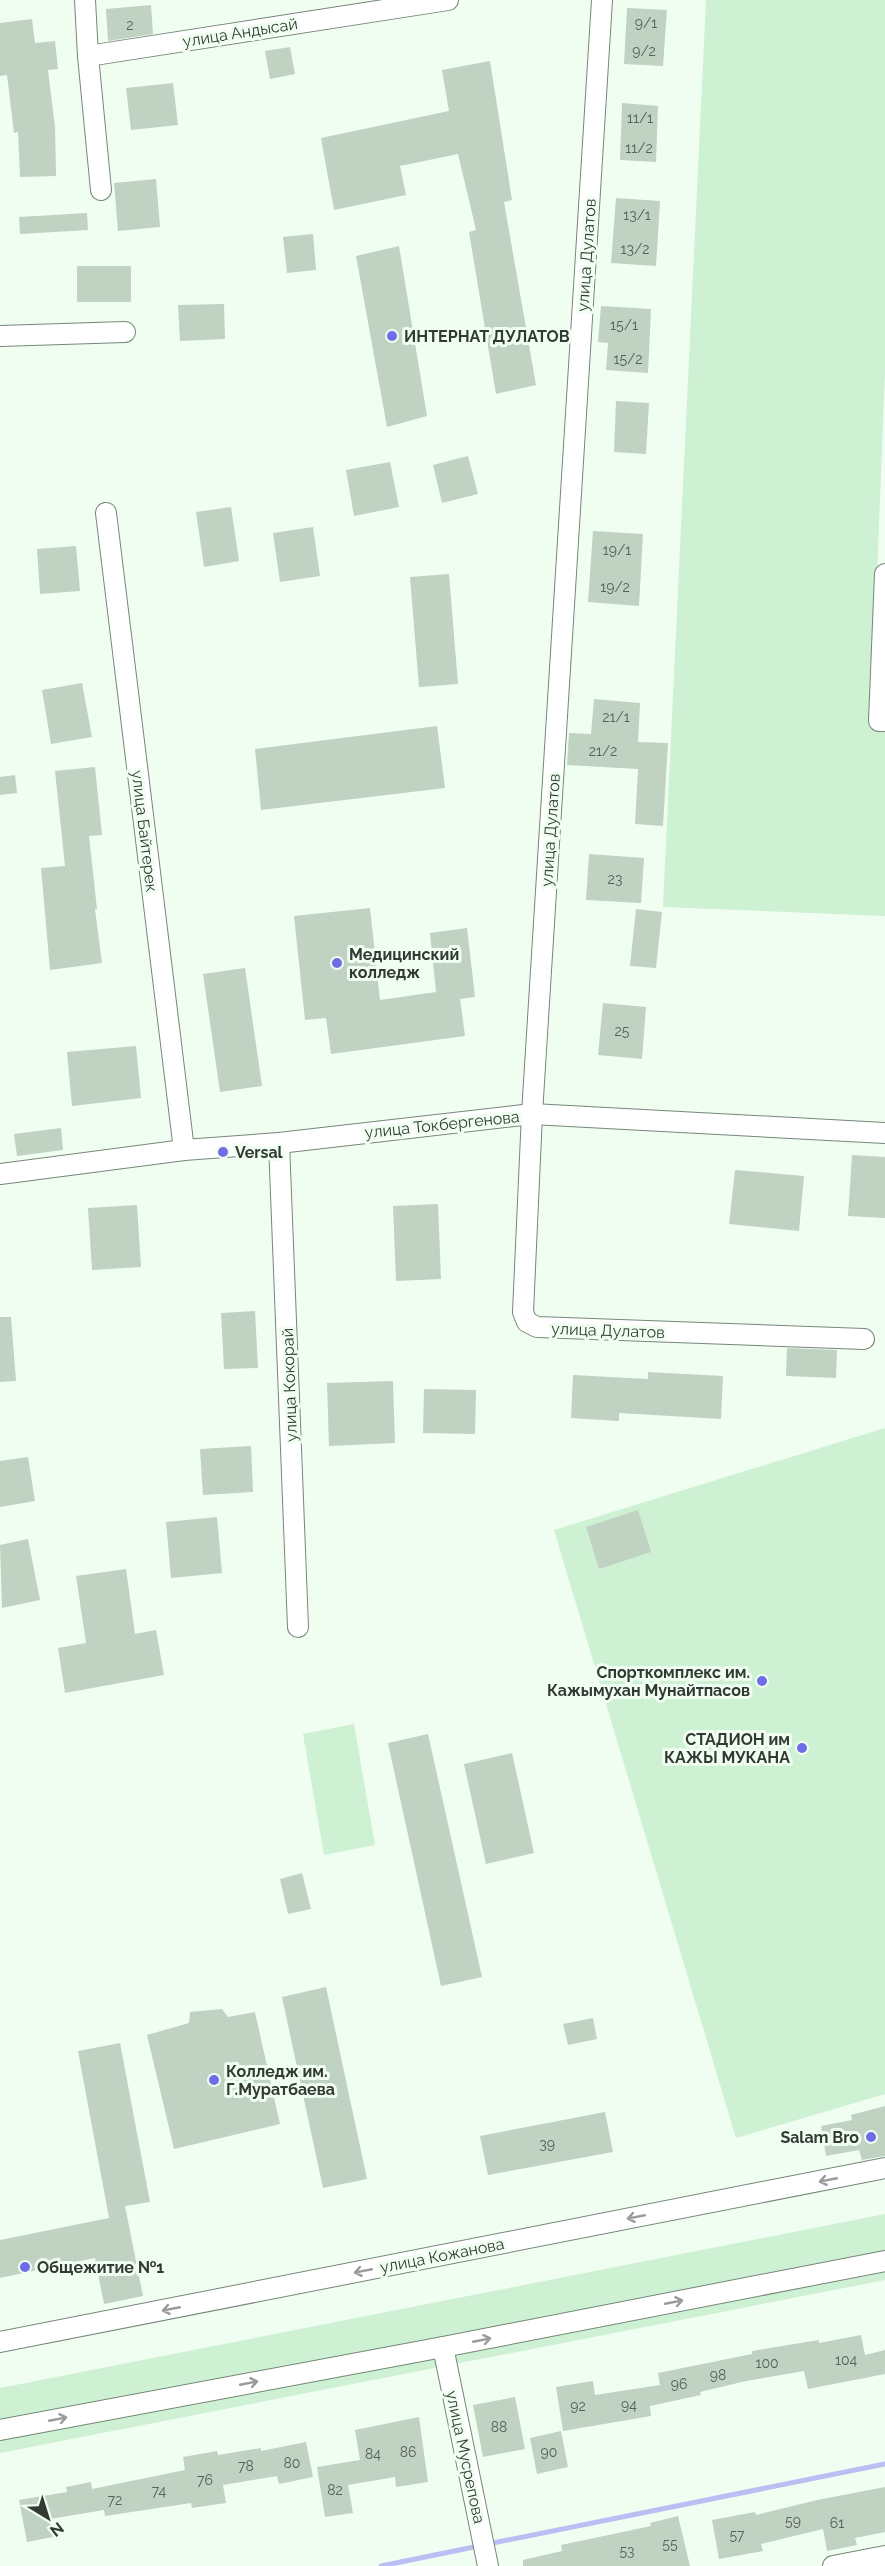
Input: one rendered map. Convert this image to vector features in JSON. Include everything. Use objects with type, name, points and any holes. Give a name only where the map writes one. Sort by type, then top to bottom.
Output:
[{"type":"street","points":[[85,0],[101,190]]},
{"type":"street","name":"улица Андысай","points":[[88,56],[448,0]]},
{"type":"street","name":"улица Дулатов","points":[[602,0],[532,1114],[523,1312],[527,1322],[537,1327],[864,1339]]},
{"type":"street","points":[[0,336],[125,332]]},
{"type":"street","name":"улица Байтерек","points":[[106,513],[184,1150]]},
{"type":"street","points":[[885,574],[879,721],[885,721]]},
{"type":"street","name":"улица Токбергенова","points":[[0,1174],[184,1150],[279,1143],[532,1114],[885,1133]]},
{"type":"street","name":"улица Кокорай","points":[[279,1143],[298,1627]]},
{"type":"street","name":"улица Кожанова","points":[[0,2342],[885,2168]]},
{"type":"street","points":[[0,2430],[885,2261]]},
{"type":"street","name":"улица Мусрепова","points":[[443,2347],[488,2566]]},
{"type":"street","points":[[832,2566],[885,2556]]},
{"type":"green space","points":[[706,0],[885,0],[885,372],[871,728],[885,729],[885,916],[663,907]]},
{"type":"green space","points":[[885,1428],[885,2094],[736,2138],[554,1530]]},
{"type":"green space","points":[[354,1724],[375,1845],[324,1855],[303,1734]]},
{"type":"green space","points":[[885,2214],[885,2280],[0,2453],[0,2388]]},
{"type":"building","points":[[151,5],[153,34],[108,41],[106,9]]},
{"type":"building","points":[[627,8],[667,10],[663,66],[624,64]]},
{"type":"building","points":[[32,19],[35,43],[55,41],[58,69],[48,70],[55,127],[56,176],[20,177],[18,132],[14,133],[7,75],[0,76],[0,23]]},
{"type":"building","points":[[290,47],[295,74],[270,79],[265,51]]},
{"type":"building","points":[[490,61],[512,200],[504,202],[536,385],[496,394],[469,232],[476,230],[458,154],[400,166],[406,195],[334,210],[321,138],[449,111],[442,70]]},
{"type":"building","points":[[173,83],[178,125],[131,130],[126,88]]},
{"type":"building","points":[[622,103],[658,106],[656,162],[620,160]]},
{"type":"building","points":[[156,179],[160,227],[118,231],[114,183]]},
{"type":"building","points":[[616,198],[660,201],[656,266],[611,263]]},
{"type":"building","points":[[87,213],[88,230],[20,234],[19,217]]},
{"type":"building","points":[[313,234],[316,270],[287,273],[283,237]]},
{"type":"building","name":"ИНТЕРНАТ ДУЛАТОВ","points":[[399,246],[427,416],[387,427],[356,256]]},
{"type":"building","points":[[77,266],[131,266],[131,302],[77,302]]},
{"type":"building","points":[[224,304],[225,339],[180,341],[178,305]]},
{"type":"building","points":[[601,306],[651,309],[648,373],[606,370],[608,343],[598,342]]},
{"type":"building","points":[[616,401],[649,403],[646,454],[614,452]]},
{"type":"building","points":[[468,456],[478,494],[442,503],[433,465]]},
{"type":"building","points":[[390,462],[399,507],[354,516],[346,470]]},
{"type":"building","points":[[231,507],[239,561],[204,567],[196,512]]},
{"type":"building","points":[[313,527],[320,576],[280,582],[273,533]]},
{"type":"building","points":[[593,531],[643,534],[639,606],[588,602]]},
{"type":"building","points":[[76,546],[80,591],[40,594],[37,549]]},
{"type":"building","points":[[449,574],[458,684],[419,687],[410,577]]},
{"type":"building","points":[[82,683],[92,737],[51,744],[42,690]]},
{"type":"building","points":[[594,699],[640,703],[638,742],[668,743],[663,826],[635,824],[638,769],[567,765],[569,733],[591,734]]},
{"type":"building","points":[[437,726],[445,788],[261,810],[255,749]]},
{"type":"building","points":[[95,767],[102,835],[89,836],[102,963],[50,970],[41,868],[65,866],[55,771]]},
{"type":"building","points":[[15,775],[17,793],[0,795],[0,777]]},
{"type":"building","points":[[589,854],[644,858],[641,903],[586,900]]},
{"type":"building","name":"Медицинский колледж","points":[[370,908],[380,1000],[436,992],[430,933],[467,928],[475,997],[460,999],[465,1036],[331,1054],[326,1018],[305,1020],[294,916]]},
{"type":"building","points":[[636,909],[662,912],[656,968],[630,966]]},
{"type":"building","points":[[245,968],[262,1086],[220,1092],[203,974]]},
{"type":"building","points":[[603,1003],[646,1007],[642,1059],[598,1055]]},
{"type":"building","points":[[136,1046],[141,1098],[72,1106],[67,1052]]},
{"type":"building","points":[[61,1128],[63,1150],[17,1156],[14,1134]]},
{"type":"building","points":[[852,1155],[885,1157],[885,1218],[848,1216]]},
{"type":"building","points":[[735,1170],[804,1176],[799,1231],[729,1224]]},
{"type":"building","points":[[438,1204],[441,1279],[396,1281],[393,1206]]},
{"type":"building","points":[[137,1205],[141,1267],[92,1270],[88,1208]]},
{"type":"building","points":[[255,1311],[258,1368],[224,1369],[221,1313]]},
{"type":"building","points":[[0,1317],[11,1317],[16,1381],[0,1382]]},
{"type":"building","points":[[787,1348],[837,1350],[836,1378],[786,1376]]},
{"type":"building","points":[[648,1372],[723,1376],[721,1419],[619,1413],[619,1421],[571,1418],[573,1375],[648,1379]]},
{"type":"building","points":[[393,1381],[395,1443],[329,1446],[327,1383]]},
{"type":"building","points":[[424,1389],[476,1390],[475,1434],[423,1433]]},
{"type":"building","points":[[251,1446],[253,1492],[203,1495],[200,1449]]},
{"type":"building","points":[[28,1457],[35,1501],[0,1507],[0,1461]]},
{"type":"building","points":[[638,1510],[651,1552],[599,1569],[586,1527]]},
{"type":"building","points":[[217,1517],[222,1573],[171,1578],[166,1522]]},
{"type":"building","points":[[28,1539],[40,1600],[2,1608],[0,1545]]},
{"type":"building","points":[[126,1569],[135,1634],[156,1630],[164,1675],[65,1693],[58,1648],[86,1643],[76,1576]]},
{"type":"building","points":[[428,1734],[482,1977],[441,1986],[388,1743]]},
{"type":"building","points":[[512,1753],[534,1853],[486,1864],[464,1764]]},
{"type":"building","points":[[302,1873],[311,1909],[288,1914],[280,1879]]},
{"type":"building","points":[[326,1987],[367,2179],[323,2188],[282,1997]]},
{"type":"building","name":"Колледж им. Г.Муратбаева","points":[[222,2009],[228,2017],[255,2012],[280,2124],[174,2149],[147,2035],[189,2023],[190,2012]]},
{"type":"building","points":[[593,2018],[597,2039],[568,2045],[563,2024]]},
{"type":"building","points":[[120,2043],[150,2202],[125,2206],[143,2296],[104,2304],[95,2258],[0,2278],[0,2240],[109,2218],[78,2051]]},
{"type":"building","points":[[885,2106],[885,2156],[862,2160],[859,2150],[826,2156],[821,2126],[852,2120],[851,2115]]},
{"type":"building","points":[[605,2112],[613,2152],[488,2175],[480,2136]]},
{"type":"building","points":[[861,2335],[865,2355],[885,2350],[885,2374],[808,2389],[804,2371],[746,2381],[700,2392],[701,2395],[650,2406],[651,2416],[563,2431],[556,2387],[593,2381],[595,2395],[660,2385],[658,2373],[752,2354],[752,2351],[819,2340],[819,2343]]},
{"type":"building","points":[[515,2397],[525,2449],[483,2457],[473,2405]]},
{"type":"building","points":[[419,2417],[428,2482],[396,2487],[395,2477],[348,2485],[353,2513],[325,2517],[317,2467],[360,2460],[355,2430]]},
{"type":"building","points":[[561,2431],[568,2467],[537,2474],[530,2438]]},
{"type":"building","points":[[306,2442],[313,2477],[279,2484],[277,2476],[223,2485],[226,2503],[192,2508],[191,2503],[105,2516],[104,2510],[50,2519],[53,2537],[27,2542],[19,2500],[67,2492],[66,2487],[91,2482],[92,2489],[185,2470],[183,2457],[217,2451],[218,2455],[261,2448],[261,2451]]},
{"type":"building","points":[[885,2487],[885,2532],[855,2538],[857,2545],[827,2551],[823,2529],[761,2544],[763,2551],[719,2559],[712,2520],[755,2512],[756,2515]]},
{"type":"building","points":[[678,2516],[690,2566],[523,2566],[523,2560],[562,2551],[561,2545],[651,2526],[650,2523]]},
{"type":"waterway","points":[[488,2544],[885,2464]]},
{"type":"waterway","points":[[381,2566],[479,2546]]},
{"type":"place","name":"ИНТЕРНАТ ДУЛАТОВ","points":[[392,336]]},
{"type":"place","name":"Медицинский колледж","points":[[337,963]]},
{"type":"place","name":"Versal","points":[[223,1152]]},
{"type":"place","name":"Спорткомплекс им. Кажымухан Мунайтпасов","points":[[762,1681]]},
{"type":"place","name":"СТАДИОН им КАЖЫ МУКАНА","points":[[802,1748]]},
{"type":"place","name":"Колледж им. Г.Муратбаева","points":[[214,2080]]},
{"type":"place","name":"Salam Bro","points":[[871,2137]]},
{"type":"place","name":"Общежитие №1","points":[[25,2267]]}]
